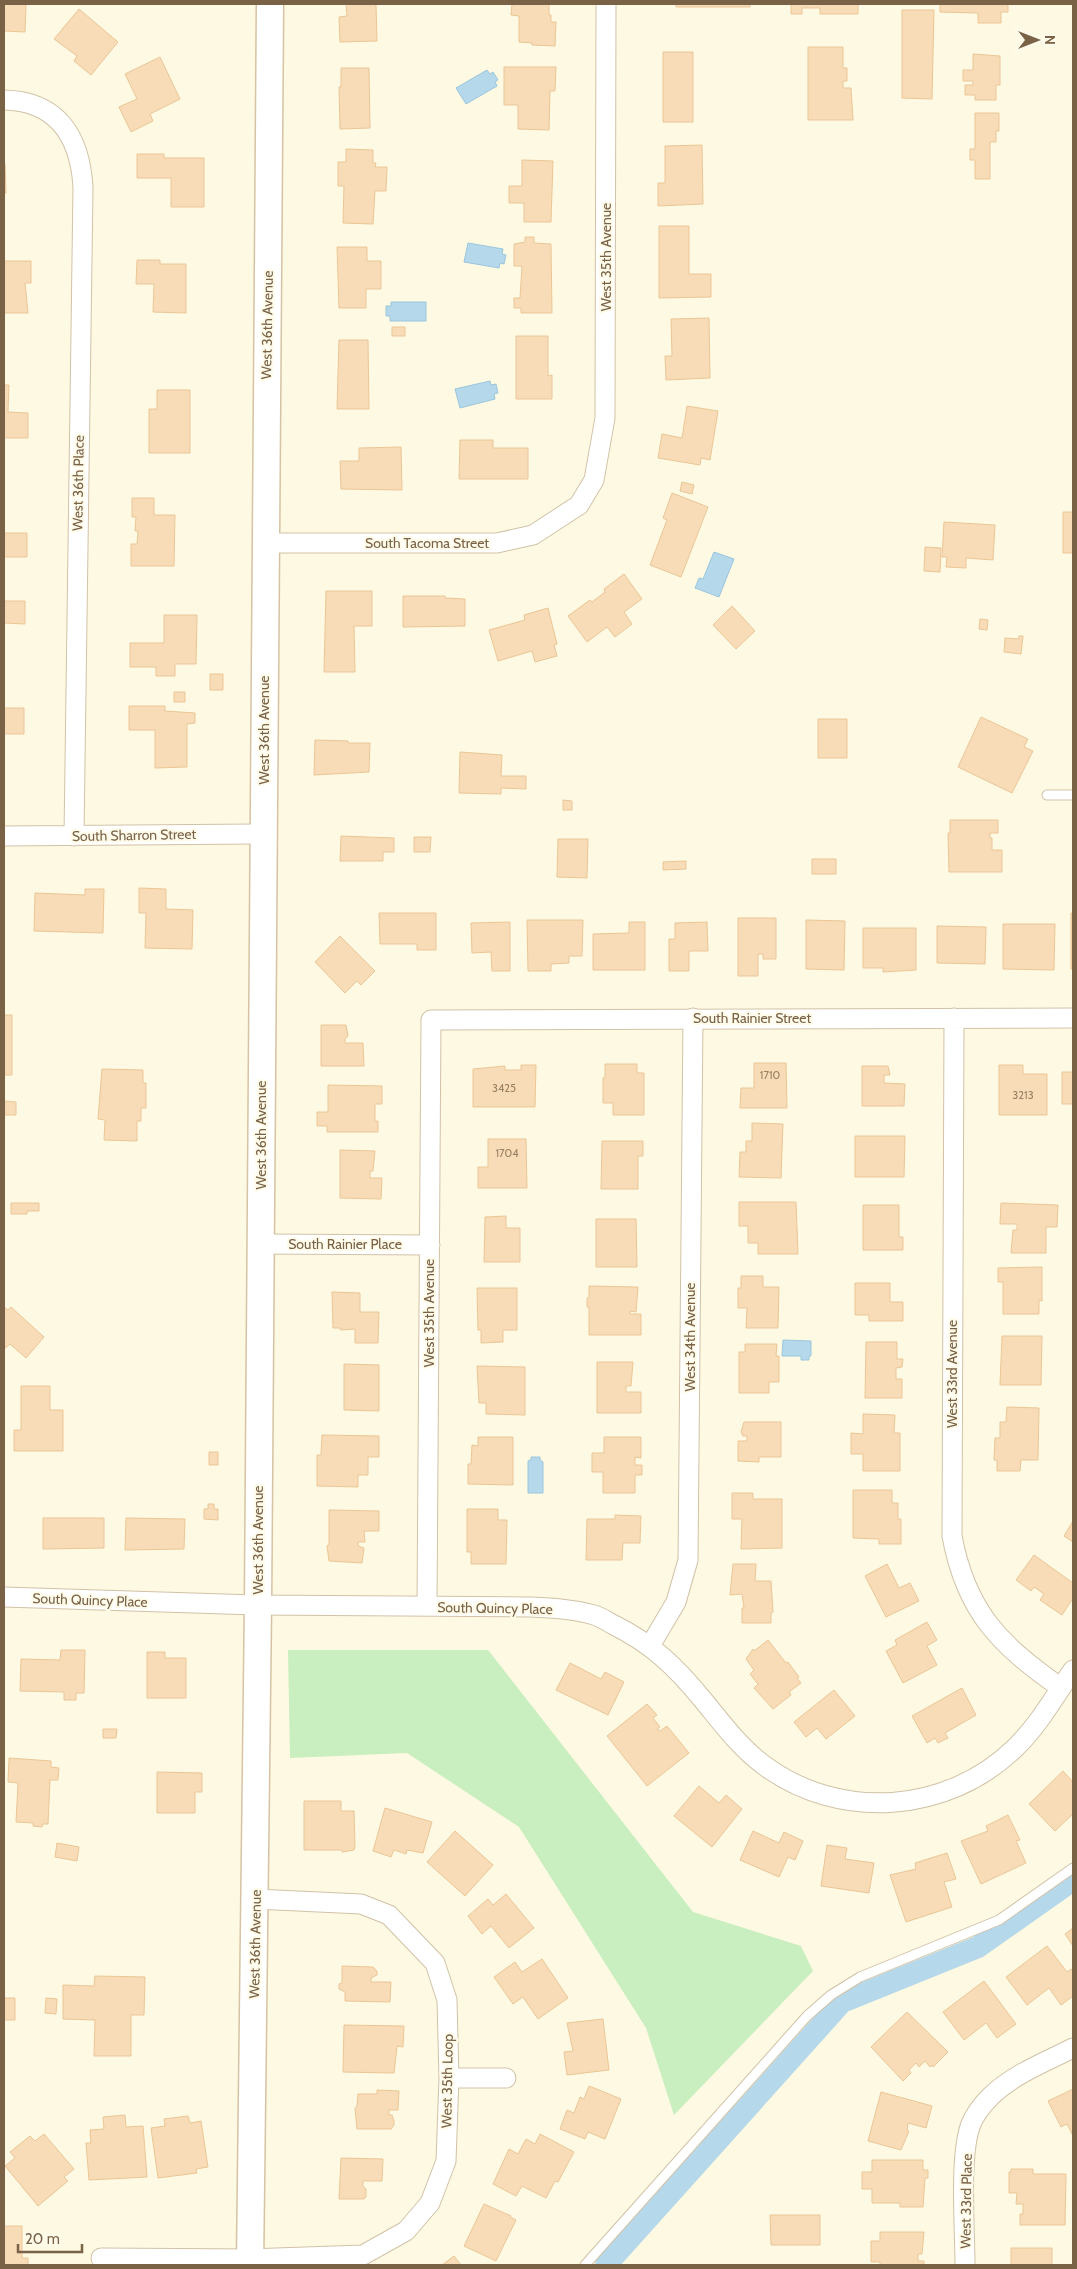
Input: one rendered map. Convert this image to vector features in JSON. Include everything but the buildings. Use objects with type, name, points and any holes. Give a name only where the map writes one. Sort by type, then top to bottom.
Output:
[{"type":"street","name":"West 36th Avenue","points":[[250,2262],[258,1605],[270,4]]},
{"type":"street","name":"West 35th Avenue","points":[[579,505],[594,480],[605,418],[606,4]]},
{"type":"street","name":"West 36th Place","points":[[4,100],[23,100],[50,112],[69,134],[76,146],[81,163],[74,836]]},
{"type":"street","name":"South Tacoma Street","points":[[265,543],[497,543],[533,535],[579,505]]},
{"type":"street","name":"South Sharron Street","points":[[4,836],[264,834]]},
{"type":"street","name":"West 34th Avenue","points":[[650,1646],[676,1602],[688,1560],[693,1018]]},
{"type":"street","name":"West 33rd Avenue","points":[[954,1018],[952,1536],[957,1562],[969,1594],[997,1636],[1015,1653],[1060,1688]]},
{"type":"street","name":"South Rainier Street","points":[[431,1020],[1073,1018]]},
{"type":"street","name":"West 35th Avenue","points":[[427,1606],[431,1020]]},
{"type":"street","name":"South Rainier Place","points":[[260,1244],[430,1245]]},
{"type":"street","name":"South Quincy Place","points":[[4,1597],[258,1605],[530,1606],[595,1615],[650,1646],[678,1669],[728,1730],[764,1766],[811,1791],[835,1799],[860,1803],[913,1800],[941,1793],[991,1769],[1016,1748],[1073,1670]]},
{"type":"street","name":"West 35th Loop","points":[[101,2258],[250,2262],[363,2255],[406,2231],[430,2202],[446,2161],[449,2078],[447,2000],[435,1963],[389,1915],[361,1904],[255,1899]]},
{"type":"street","name":"West 33rd Place","points":[[965,2265],[965,2161],[971,2125],[980,2109],[991,2096],[1015,2077],[1073,2048]]},
{"type":"street","points":[[449,2078],[506,2078]]},
{"type":"lane","points":[[1047,796],[1073,796]]},
{"type":"lane","points":[[585,2265],[807,2016],[831,1995],[860,1977],[999,1920],[1073,1868]]},
{"type":"green space","points":[[288,1650],[488,1650],[693,1912],[801,1946],[813,1971],[674,2115],[646,2028],[519,1827],[407,1753],[290,1758]]},
{"type":"water","points":[[487,70],[490,74],[493,72],[498,80],[495,82],[497,86],[466,104],[456,88]]},
{"type":"water","points":[[468,243],[503,249],[502,254],[506,255],[504,264],[500,263],[499,268],[464,262]]},
{"type":"water","points":[[391,302],[426,302],[426,321],[390,321],[390,316],[386,316],[386,306],[391,306]]},
{"type":"water","points":[[490,381],[491,385],[496,384],[498,393],[494,394],[495,399],[460,408],[455,389]]},
{"type":"water","points":[[714,552],[734,559],[719,597],[695,588],[699,578],[703,579]]},
{"type":"water","points":[[783,1340],[811,1341],[811,1356],[809,1356],[809,1360],[801,1360],[801,1356],[782,1356]]},
{"type":"water","points":[[531,1457],[540,1457],[540,1460],[543,1462],[543,1493],[528,1493],[528,1461],[531,1460]]},
{"type":"waterway","points":[[606,2265],[842,2002],[978,1947],[1073,1880]]}]
